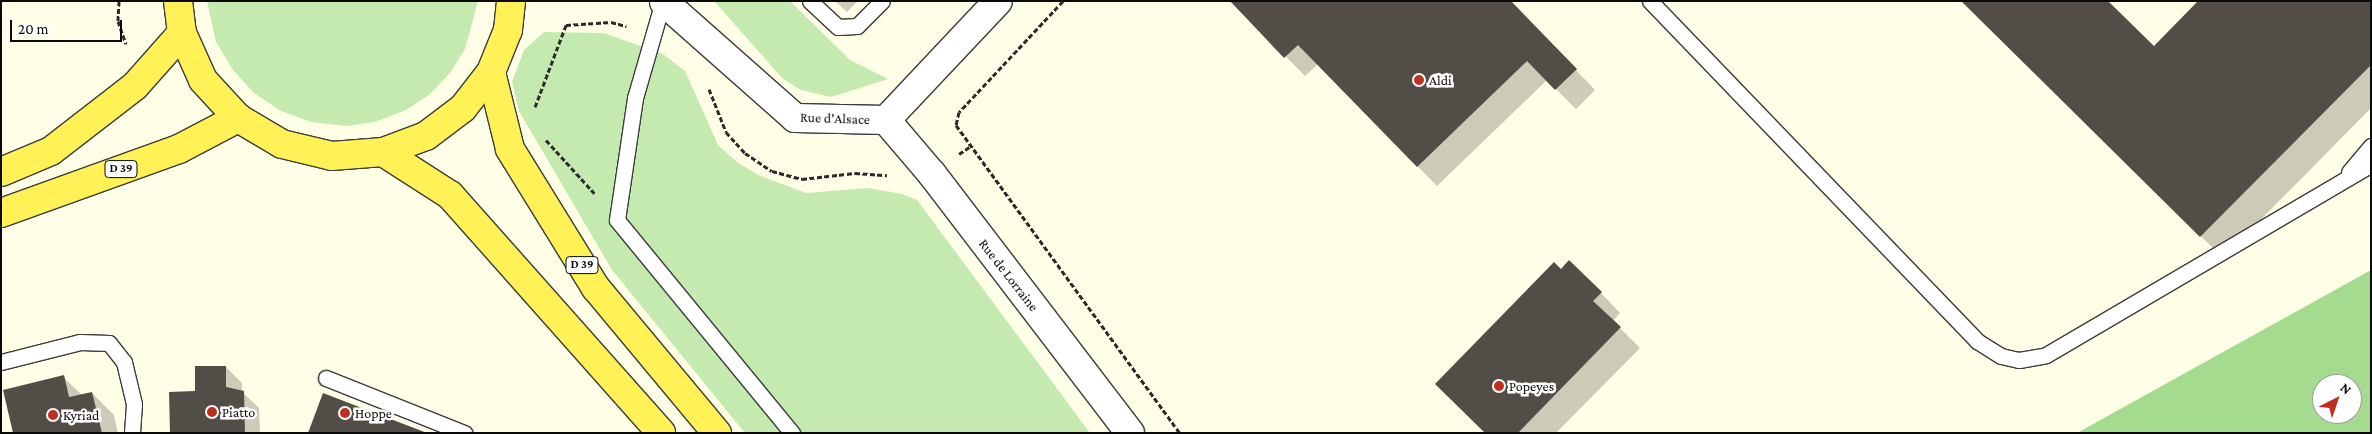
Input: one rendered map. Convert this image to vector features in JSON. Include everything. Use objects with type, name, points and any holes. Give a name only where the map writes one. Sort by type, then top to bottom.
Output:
[{"type":"main road","points":[[178,1],[182,33],[203,80],[238,118],[282,144],[323,154],[383,152],[426,136],[463,108],[491,72],[508,30],[511,1]]},
{"type":"main road","points":[[1,172],[51,151],[135,86],[182,33]]},
{"type":"main road","name":"D 39","points":[[491,72],[510,149],[596,288],[717,433]]},
{"type":"main road","name":"D 39","points":[[1,213],[179,149],[238,118]]},
{"type":"main road","points":[[383,152],[450,194],[661,433]]},
{"type":"street","name":"Rue d'Alsace","points":[[663,2],[795,118],[886,120],[998,1]]},
{"type":"street","name":"Rue de Lorraine","points":[[886,120],[932,174],[1130,433]]},
{"type":"lane","points":[[810,1],[838,27],[857,26],[882,1]]},
{"type":"lane","points":[[1650,1],[1976,341],[2001,356],[2019,360],[2046,355],[2371,164]]},
{"type":"lane","points":[[663,2],[635,98],[617,220],[792,433]]},
{"type":"lane","points":[[2342,181],[2371,146]]},
{"type":"lane","points":[[1,362],[80,342],[109,343],[124,362],[134,404],[132,433]]},
{"type":"lane","points":[[326,378],[464,433]]},
{"type":"path","points":[[119,1],[118,21],[126,47]]},
{"type":"path","points":[[1063,1],[959,112],[956,125],[1180,433]]},
{"type":"path","points":[[534,112],[566,25]]},
{"type":"path","points":[[541,133],[617,220]]},
{"type":"green space","points":[[207,1],[478,1],[465,49],[450,73],[430,94],[406,110],[375,122],[346,126],[311,122],[281,111],[254,93],[233,70],[216,42]]},
{"type":"green space","points":[[714,1],[790,1],[850,60],[888,79],[831,97],[801,90],[783,79]]},
{"type":"green space","points":[[544,32],[604,33],[663,54],[685,71],[718,145],[737,162],[758,175],[806,193],[868,188],[902,194],[917,200],[1090,433],[745,433],[612,270],[519,111],[512,82],[524,50]]},
{"type":"green space","points":[[2371,270],[2371,433],[2077,433]]},
{"type":"building","name":"Aldi","points":[[1230,1],[1511,1],[1577,69],[1555,90],[1527,61],[1417,167],[1298,45],[1284,58]]},
{"type":"building","points":[[1961,1],[2108,1],[2154,46],[2198,1],[2371,1],[2371,65],[2200,237]]},
{"type":"building","points":[[1569,260],[1602,292],[1593,301],[1621,327],[1518,433],[1485,433],[1435,384],[1554,262],[1561,269]]},
{"type":"building","name":"Piatto","points":[[195,366],[226,366],[226,387],[244,391],[245,433],[170,433],[169,392],[195,391]]},
{"type":"building","name":"Kyriad","points":[[64,375],[69,397],[92,392],[102,433],[13,433],[3,390]]},
{"type":"building","name":"Hoppe","points":[[323,393],[427,433],[308,433]]},
{"type":"place","name":"Aldi","points":[[1419,80]]},
{"type":"place","name":"Popeyes","points":[[1499,386]]},
{"type":"place","name":"Piatto","points":[[212,412]]},
{"type":"place","name":"Hoppe","points":[[345,413]]},
{"type":"place","name":"Kyriad","points":[[53,415]]}]
